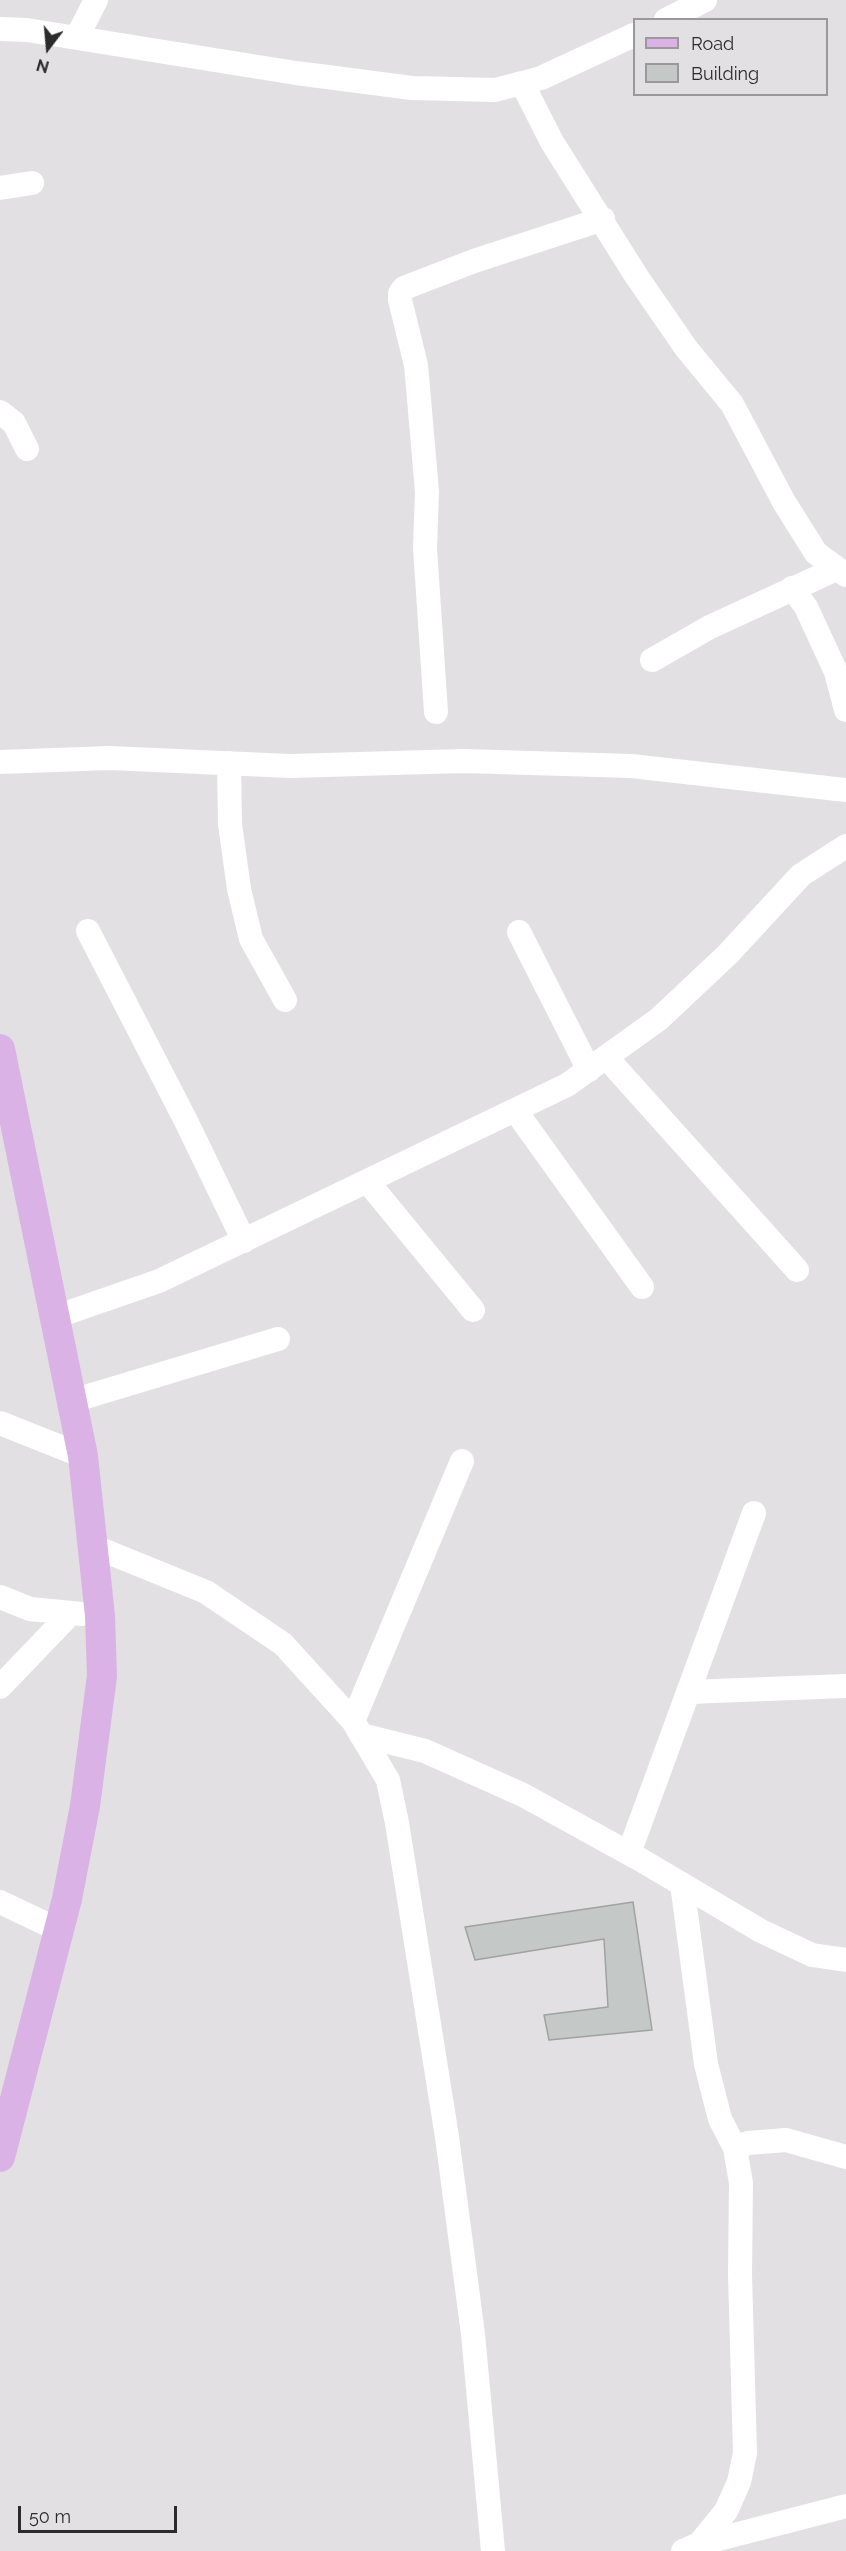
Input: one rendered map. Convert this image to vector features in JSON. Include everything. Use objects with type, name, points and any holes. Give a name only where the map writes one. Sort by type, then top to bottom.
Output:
[{"type":"main road","points":[[0,1049],[83,1455],[93,1546],[85,1615],[102,1676],[85,1806],[59,1930],[0,2157]]},
{"type":"street","points":[[76,37],[96,0]]},
{"type":"street","points":[[670,18],[705,0]]},
{"type":"street","points":[[0,29],[27,30],[76,37],[296,73],[412,88],[495,90],[541,78],[633,35]]},
{"type":"street","points":[[522,83],[552,142],[638,277],[686,348],[732,404],[784,502],[816,553],[841,572]]},
{"type":"street","points":[[0,188],[32,183]]},
{"type":"street","points":[[436,712],[425,548],[427,492],[418,387],[416,365],[400,293],[404,288],[474,261],[603,219]]},
{"type":"street","points":[[0,412],[14,423],[27,449]]},
{"type":"street","points":[[652,660],[710,627],[792,588],[841,572]]},
{"type":"street","points":[[792,588],[806,607],[836,672],[846,710]]},
{"type":"street","points":[[0,762],[109,759],[290,766],[463,761],[631,766],[846,790]]},
{"type":"street","points":[[229,764],[230,824],[238,889],[251,939],[285,1000]]},
{"type":"street","points":[[55,1317],[159,1281],[567,1085],[659,1019],[728,954],[801,875],[846,846]]},
{"type":"street","points":[[88,931],[186,1121],[244,1241]]},
{"type":"street","points":[[519,932],[597,1064],[797,1270]]},
{"type":"street","points":[[515,1110],[642,1287]]},
{"type":"street","points":[[367,1181],[473,1310]]},
{"type":"street","points":[[72,1401],[279,1340]]},
{"type":"street","points":[[0,1423],[83,1455]]},
{"type":"street","points":[[357,1728],[462,1461]]},
{"type":"street","points":[[629,1853],[754,1513]]},
{"type":"street","points":[[93,1546],[206,1592],[283,1644],[357,1728],[388,1780],[397,1823],[453,2184],[473,2334],[493,2551]]},
{"type":"street","points":[[0,1597],[30,1609],[85,1615]]},
{"type":"street","points":[[0,1687],[85,1615]]},
{"type":"street","points":[[688,1692],[846,1686]]},
{"type":"street","points":[[357,1728],[425,1751],[523,1795],[629,1853],[761,1931],[812,1955],[846,1960]]},
{"type":"street","points":[[682,1884],[706,2064],[720,2119],[735,2148],[741,2183],[740,2274],[745,2452],[739,2481],[726,2511],[691,2548]]},
{"type":"street","points":[[0,1902],[59,1930]]},
{"type":"street","points":[[735,2148],[748,2143],[786,2140],[846,2157]]},
{"type":"street","points":[[691,2548],[846,2506]]},
{"type":"street","points":[[726,2539],[749,2551]]},
{"type":"building","points":[[633,1902],[652,2030],[549,2040],[544,2015],[608,2007],[604,1939],[475,1960],[465,1927]]}]
